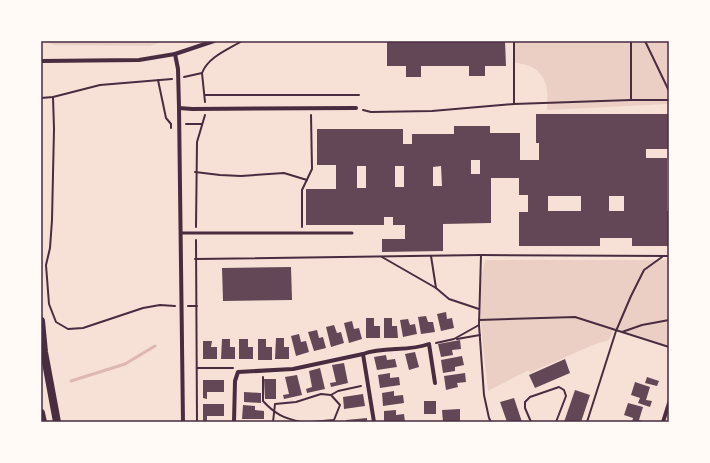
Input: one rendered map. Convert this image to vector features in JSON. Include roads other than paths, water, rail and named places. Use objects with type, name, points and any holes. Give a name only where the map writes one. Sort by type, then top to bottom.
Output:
[{"type":"main road","points":[[41,321],[42,352],[57,422]]},
{"type":"main road","points":[[41,413],[43,422]]},
{"type":"street","points":[[41,61],[139,60],[175,54],[214,41]]},
{"type":"street","points":[[175,54],[178,78],[182,233],[183,422]]},
{"type":"street","points":[[179,108],[356,108]]},
{"type":"street","points":[[234,422],[235,381],[238,372],[293,369],[363,354],[373,350],[420,347],[429,344],[435,383]]},
{"type":"street","points":[[363,354],[374,422]]},
{"type":"street","points":[[663,422],[669,403]]},
{"type":"lane","points":[[182,233],[352,233]]},
{"type":"waterway","points":[[71,381],[125,364],[155,346]]}]
